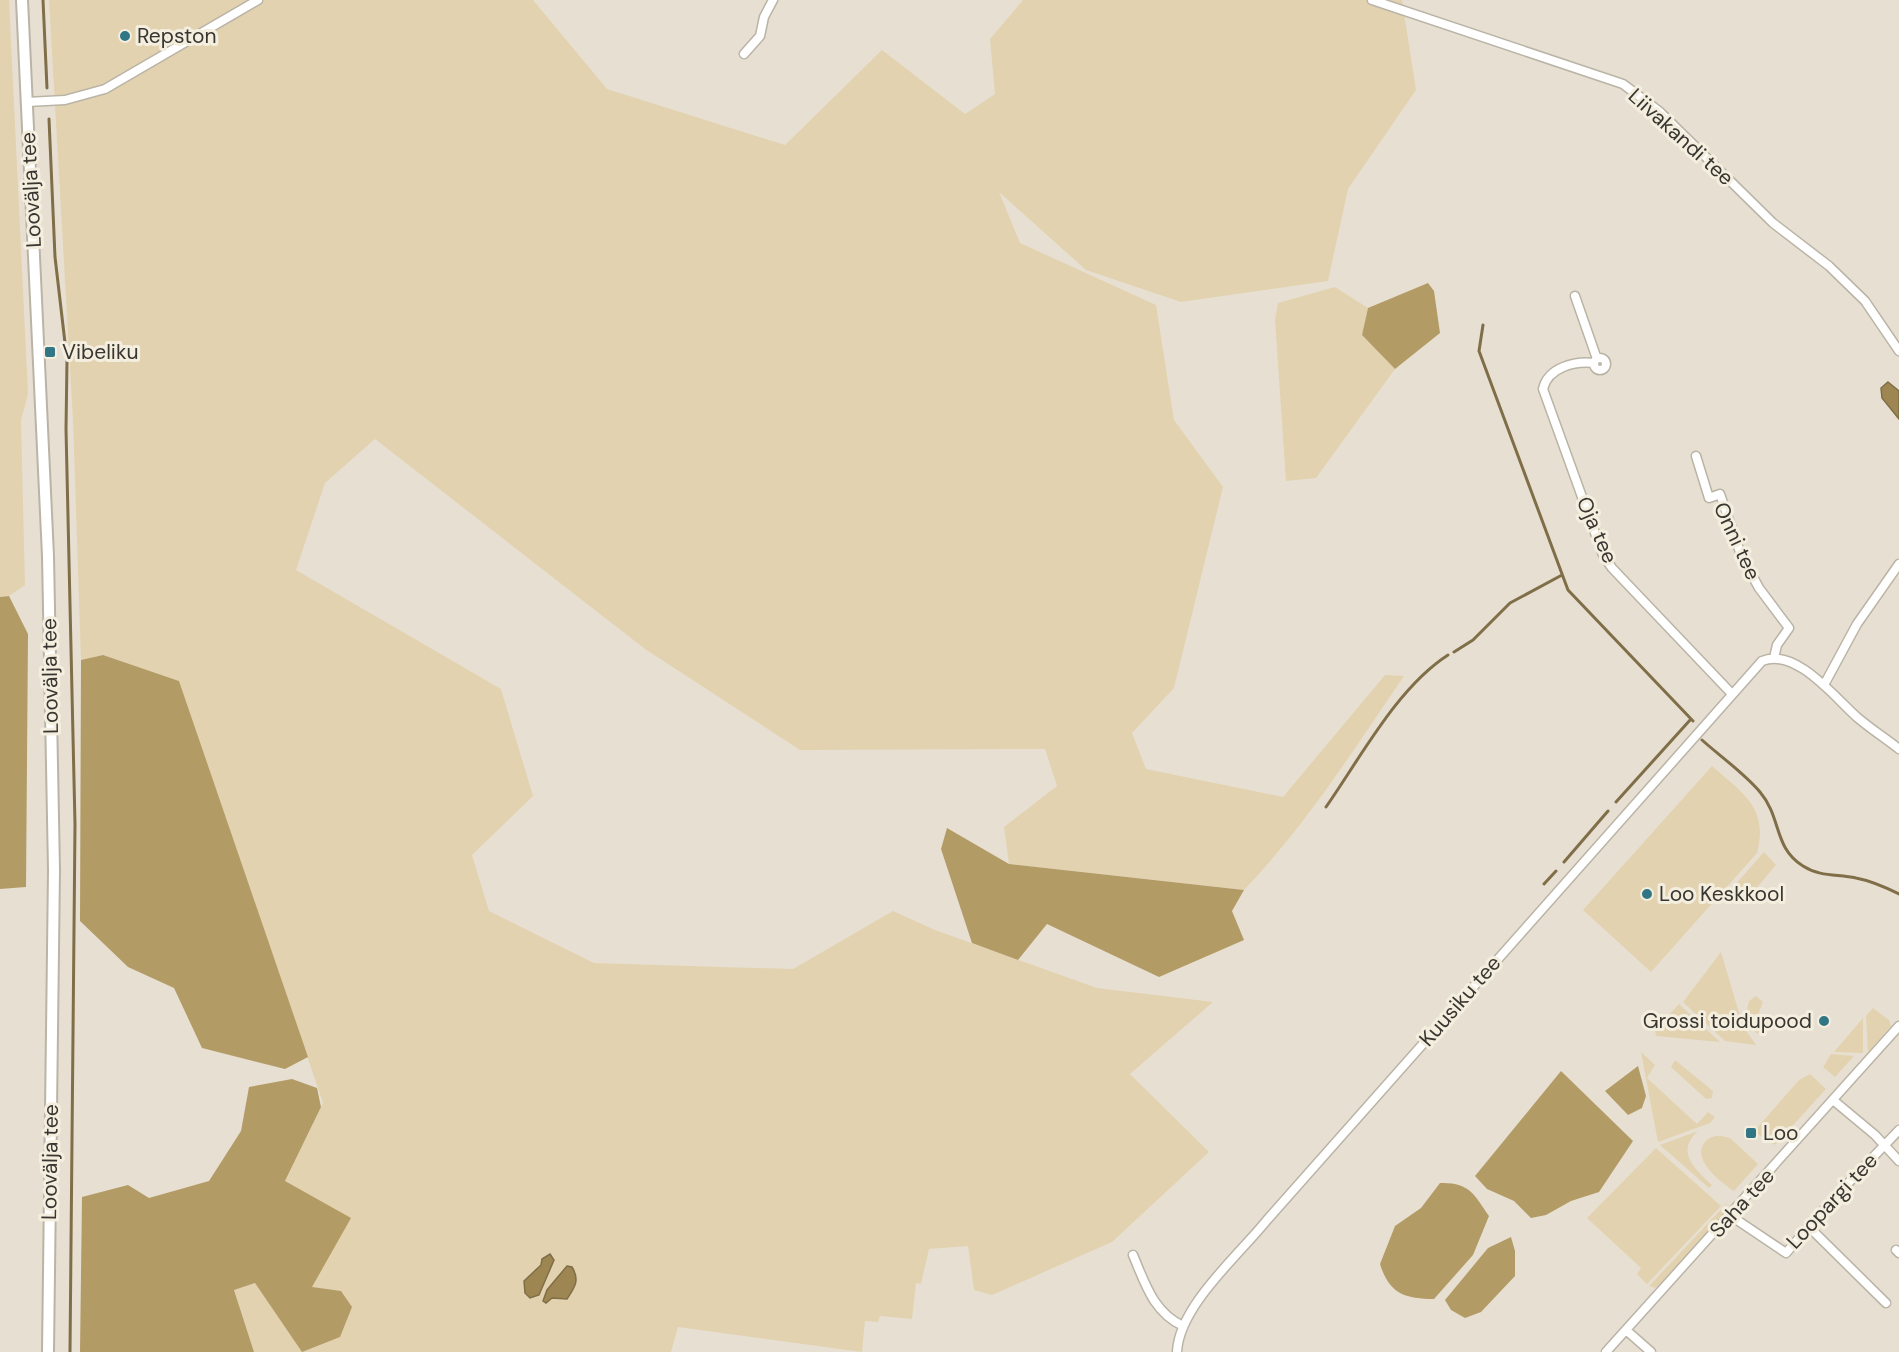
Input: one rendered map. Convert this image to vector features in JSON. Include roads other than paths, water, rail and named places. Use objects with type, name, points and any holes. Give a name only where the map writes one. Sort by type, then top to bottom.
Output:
[{"type":"street","name":"Loovälja tee","points":[[22,0],[48,556],[54,847],[48,1352]]},
{"type":"street","points":[[27,102],[65,100],[105,89],[258,0]]},
{"type":"street","points":[[744,54],[760,36],[764,17],[773,0]]},
{"type":"street","name":"Liivakandi tee","points":[[1372,0],[1623,84],[1660,112],[1773,223],[1837,273],[1865,301],[1899,351]]},
{"type":"street","name":"Oja tee","points":[[1575,296],[1595,361],[1582,362],[1559,369],[1548,377],[1543,388],[1603,555],[1612,568],[1732,694]]},
{"type":"street","name":"Onni tee","points":[[1696,456],[1709,498],[1720,494],[1741,555],[1759,588],[1789,628],[1777,645],[1774,658]]},
{"type":"street","points":[[1824,685],[1857,624],[1899,564]]},
{"type":"street","points":[[1774,658],[1792,662],[1824,685],[1860,720],[1899,749]]},
{"type":"street","name":"Kuusiku tee","points":[[1176,1352],[1183,1326],[1216,1280],[1273,1212],[1732,694],[1762,661],[1774,658]]},
{"type":"street","name":"Saha tee","points":[[1606,1352],[1731,1216],[1899,1026]]},
{"type":"street","points":[[1833,1100],[1875,1135],[1899,1161]]},
{"type":"street","name":"Loopargi tee","points":[[1731,1216],[1786,1253],[1899,1130]]},
{"type":"street","points":[[1809,1227],[1887,1303]]},
{"type":"street","points":[[1133,1255],[1153,1301],[1164,1315],[1183,1326]]},
{"type":"street","points":[[1626,1330],[1651,1352]]},
{"type":"waterway","points":[[43,0],[47,88]]},
{"type":"waterway","points":[[49,119],[55,257],[67,360],[66,429],[75,824],[70,1352]]},
{"type":"waterway","points":[[1483,325],[1479,351],[1568,590],[1693,721]]},
{"type":"waterway","points":[[1454,652],[1473,640],[1510,603],[1562,575]]},
{"type":"waterway","points":[[1326,807],[1396,704],[1430,669],[1448,655]]},
{"type":"waterway","points":[[1616,802],[1691,719]]},
{"type":"waterway","points":[[1702,740],[1760,792],[1772,812],[1787,850],[1803,866],[1822,874],[1868,881],[1899,894]]},
{"type":"waterway","points":[[1564,862],[1608,811]]},
{"type":"waterway","points":[[1544,884],[1556,871]]},
{"type":"place","name":"Repston","points":[[125,36]]},
{"type":"place","name":"Vibeliku","points":[[50,352]]},
{"type":"place","name":"Loo Keskkool","points":[[1647,894]]},
{"type":"place","name":"Grossi toidupood","points":[[1824,1021]]},
{"type":"place","name":"Loo","points":[[1751,1133]]}]
